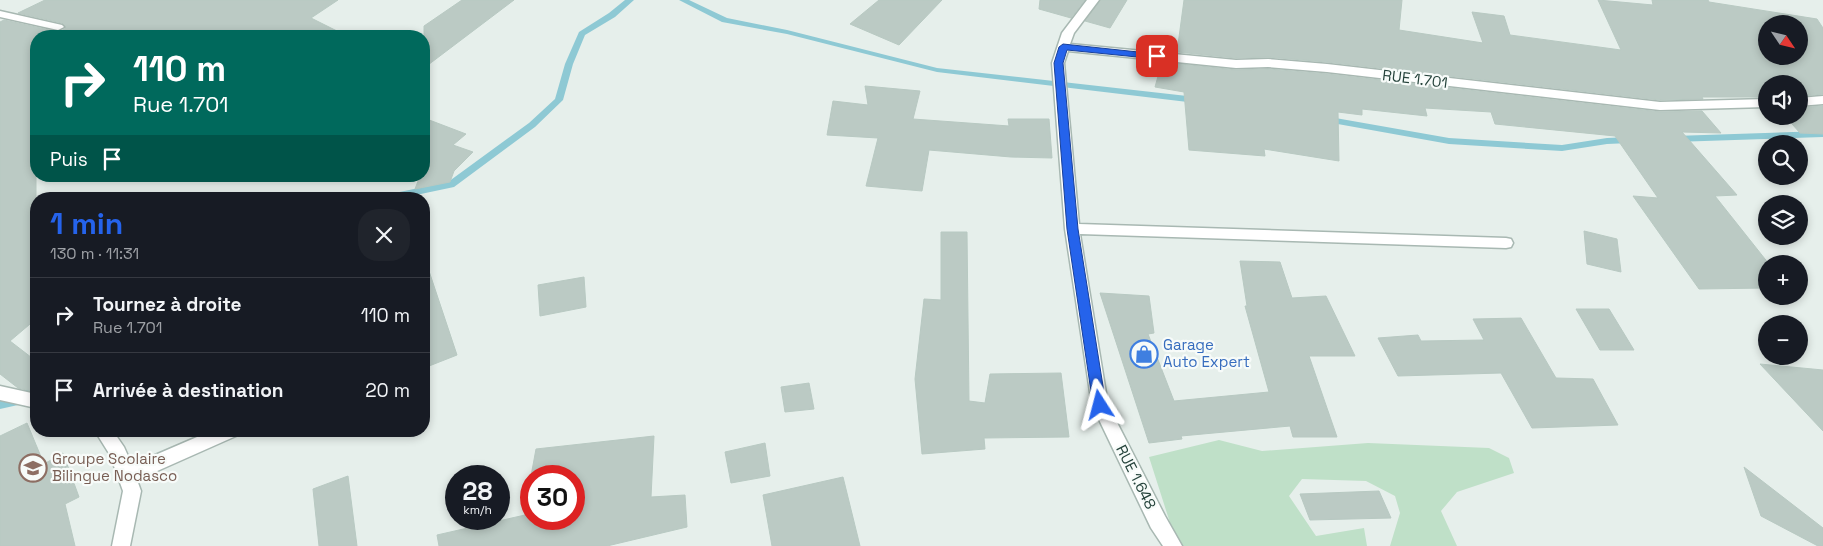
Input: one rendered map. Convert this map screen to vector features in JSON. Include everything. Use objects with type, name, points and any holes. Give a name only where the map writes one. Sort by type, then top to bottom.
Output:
[{"type":"street","name":"RUE 1.648","points":[[1093,0],[1068,33],[1058,63],[1072,229],[1100,405],[1158,522],[1173,546]]},
{"type":"street","points":[[0,14],[58,27]]},
{"type":"street","name":"RUE 1.701","points":[[1063,47],[1199,62],[1268,63],[1327,68],[1660,106],[1758,103]]},
{"type":"street","points":[[1808,101],[1823,100]]},
{"type":"street","points":[[1072,229],[1506,243]]},
{"type":"street","points":[[0,393],[30,400]]},
{"type":"street","points":[[107,437],[118,452],[132,491],[120,546]]},
{"type":"street","points":[[126,476],[216,437]]},
{"type":"green space","points":[[1219,440],[1262,451],[1368,443],[1489,448],[1509,458],[1514,473],[1457,492],[1441,511],[1457,546],[1390,546],[1400,513],[1395,496],[1366,481],[1302,479],[1289,496],[1316,536],[1364,528],[1367,546],[1182,546],[1172,529],[1149,457]]},
{"type":"building","points":[[45,0],[338,0],[311,18],[335,30],[63,30],[65,29],[65,26],[62,23],[18,13]]},
{"type":"building","points":[[462,0],[514,0],[430,63],[430,30],[424,30],[424,26]]},
{"type":"building","points":[[879,0],[942,0],[899,45],[850,24]]},
{"type":"building","points":[[1040,0],[1085,0],[1071,18],[1039,9]]},
{"type":"building","points":[[1101,0],[1127,0],[1110,28],[1085,21]]},
{"type":"building","points":[[1184,0],[1402,0],[1399,30],[1483,43],[1472,12],[1504,16],[1510,35],[1621,50],[1598,0],[1653,5],[1652,0],[1708,0],[1709,2],[1792,15],[1758,15],[1758,65],[1808,65],[1808,18],[1817,19],[1823,28],[1823,94],[1808,95],[1808,75],[1758,75],[1758,97],[1702,97],[1703,99],[1660,100],[1327,62],[1268,57],[1236,58],[1177,52]]},
{"type":"building","points":[[4,20],[49,30],[30,30],[30,182],[36,182],[36,192],[30,192],[30,324],[10,341],[30,356],[30,391],[18,388],[0,374],[0,22]]},
{"type":"building","points":[[1162,62],[1236,70],[1268,69],[1327,74],[1660,112],[1702,111],[1721,133],[1682,132],[1737,195],[1715,196],[1762,255],[1758,255],[1758,288],[1699,289],[1633,196],[1658,198],[1615,136],[1495,124],[1491,112],[1425,108],[1427,116],[1362,109],[1362,115],[1338,112],[1339,161],[1264,149],[1265,156],[1189,150],[1184,92],[1155,87]]},
{"type":"building","points":[[865,86],[920,91],[913,119],[1009,126],[1008,119],[1049,119],[1052,158],[1011,157],[929,150],[922,191],[866,186],[878,138],[827,135],[833,101],[868,105]]},
{"type":"building","points":[[1823,106],[1823,134],[1800,133],[1793,125],[1808,125],[1808,107]]},
{"type":"building","points":[[430,120],[466,134],[453,145],[473,152],[454,171],[450,182],[415,189],[418,182],[430,182]]},
{"type":"building","points":[[1584,231],[1617,239],[1621,272],[1587,264]]},
{"type":"building","points":[[941,232],[967,232],[969,401],[985,403],[990,374],[1061,373],[1069,437],[984,438],[985,449],[922,454],[915,379],[924,299],[941,300]]},
{"type":"building","points":[[1240,261],[1280,262],[1292,298],[1326,296],[1355,356],[1309,356],[1337,437],[1293,437],[1290,426],[1181,436],[1182,439],[1149,443],[1100,293],[1149,296],[1154,333],[1148,334],[1174,401],[1269,392],[1245,306],[1247,306]]},
{"type":"building","points":[[430,274],[457,355],[430,366]]},
{"type":"building","points":[[584,277],[586,307],[540,316],[538,285]]},
{"type":"building","points":[[1576,309],[1609,309],[1634,350],[1600,350]]},
{"type":"building","points":[[1521,318],[1556,378],[1593,379],[1618,425],[1532,428],[1501,373],[1398,376],[1378,338],[1418,335],[1421,341],[1484,340],[1473,319]]},
{"type":"building","points":[[1761,365],[1823,370],[1823,431]]},
{"type":"building","points":[[809,383],[814,409],[785,412],[781,387]]},
{"type":"building","points":[[27,423],[30,437],[33,437],[44,464],[63,453],[79,497],[65,504],[75,546],[0,546],[0,436]]},
{"type":"building","points":[[654,436],[651,497],[685,495],[687,527],[607,546],[439,546],[437,535],[459,530],[510,530],[510,518],[520,516],[520,530],[585,530],[585,465],[533,465],[536,449]]},
{"type":"building","points":[[765,443],[770,476],[731,483],[725,452]]},
{"type":"building","points":[[1744,467],[1823,528],[1823,546],[1818,546],[1761,516]]},
{"type":"building","points":[[348,476],[357,546],[319,546],[313,489]]},
{"type":"building","points":[[843,477],[860,546],[772,546],[763,495]]},
{"type":"building","points":[[1379,491],[1391,518],[1310,520],[1300,494]]},
{"type":"waterway","points":[[416,192],[451,185],[532,125],[559,100],[569,64],[582,34],[612,15],[630,0]]},
{"type":"waterway","points":[[683,0],[725,20],[787,32],[937,70],[1196,100]]},
{"type":"waterway","points":[[1324,119],[1449,141],[1562,148],[1607,141],[1630,140]]},
{"type":"waterway","points":[[1674,139],[1823,134]]},
{"type":"waterway","points":[[0,404],[14,402],[30,392]]},
{"type":"place","name":"Garage Auto Expert","points":[[1144,354]]},
{"type":"place","name":"Groupe Scolaire Bilingue Nodasco","points":[[33,468]]},
{"type":"route","points":[[1100,405],[1072,229],[1058,63],[1063,47],[1157,56]]}]
